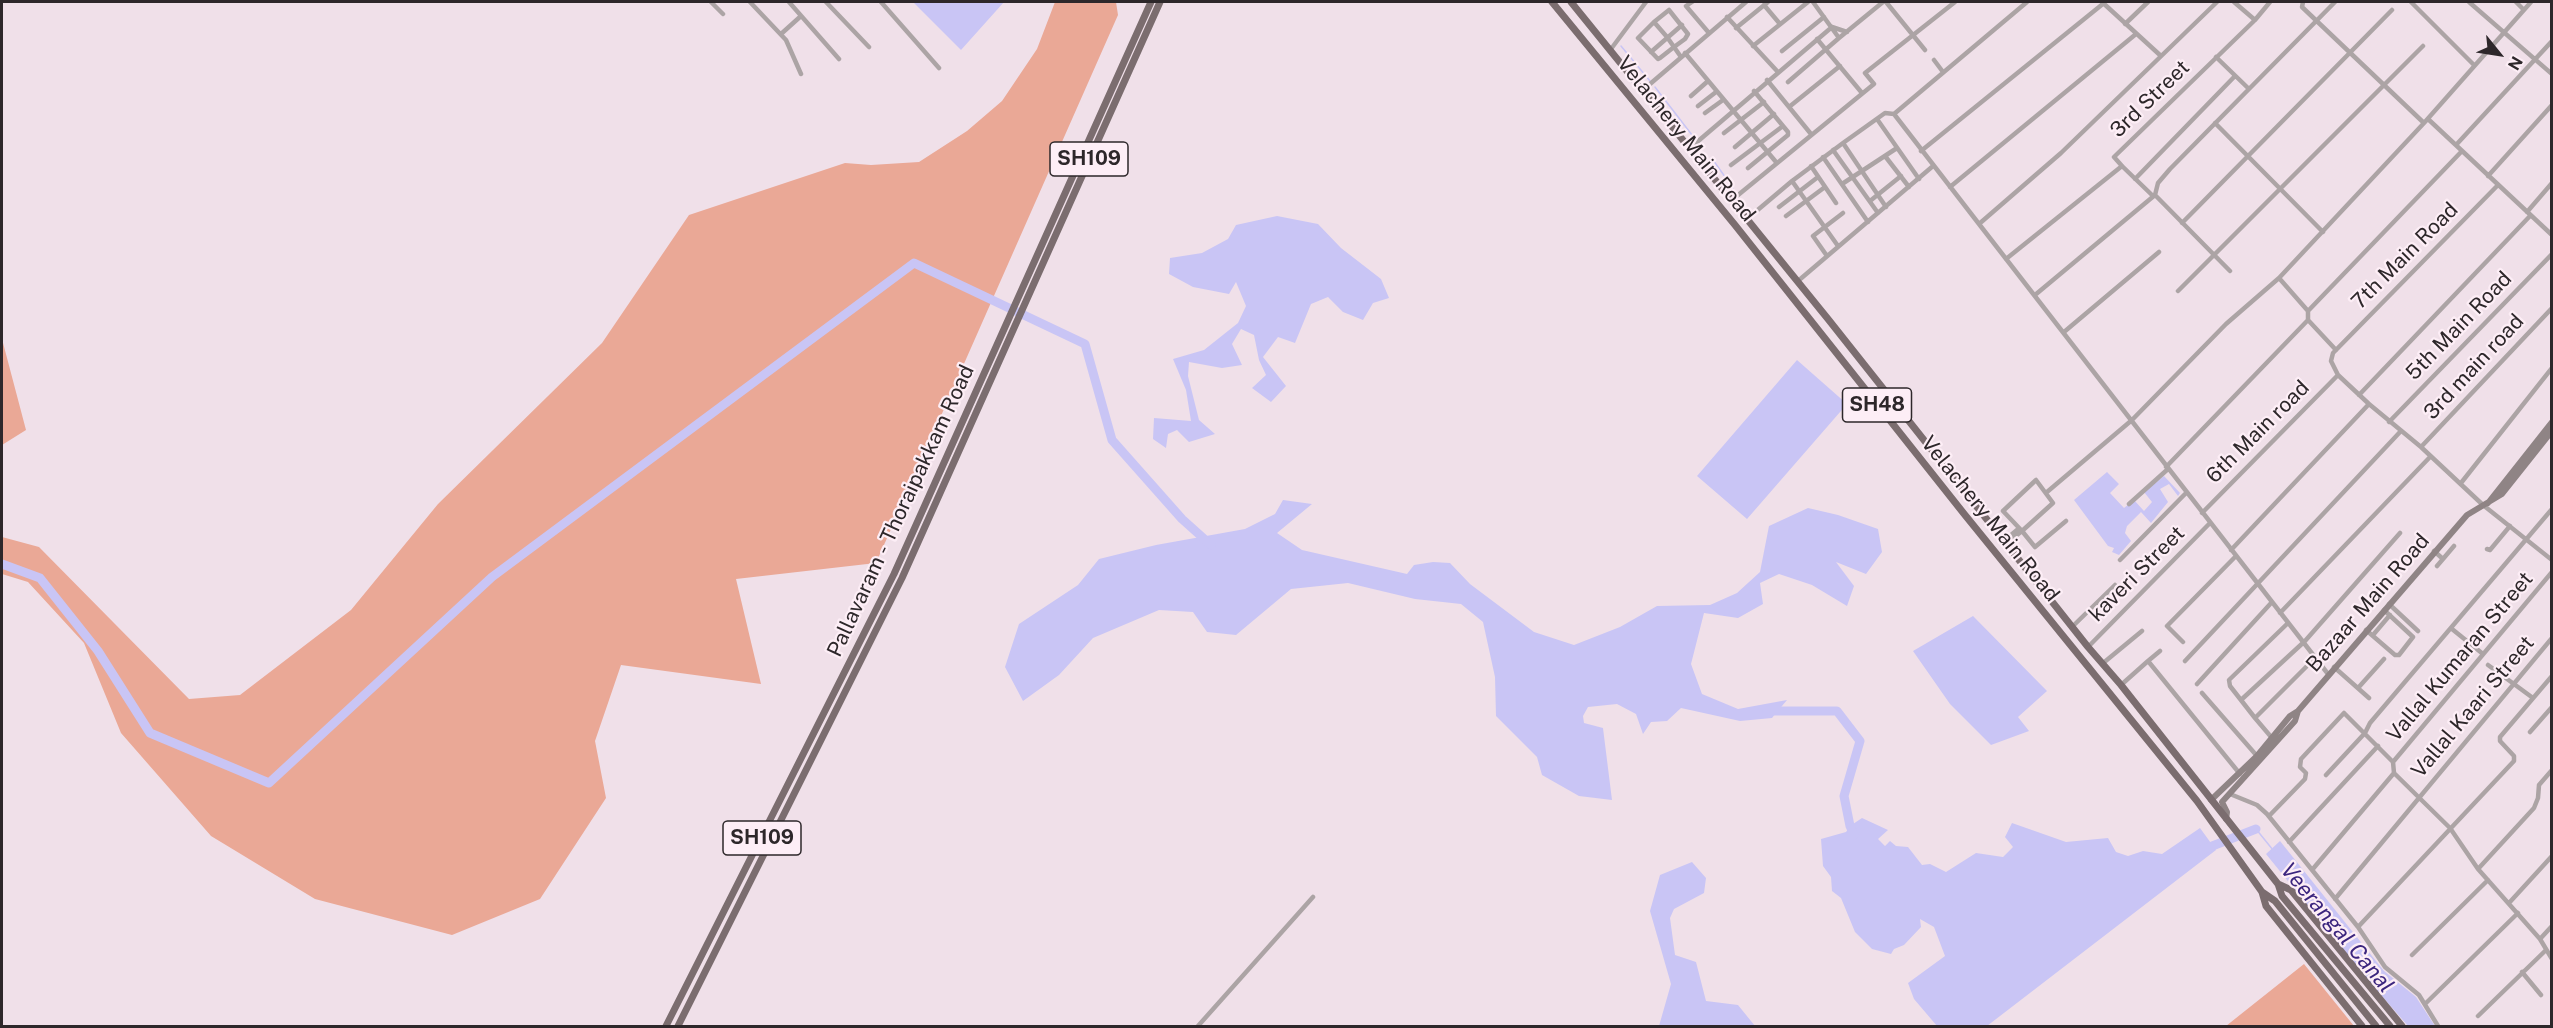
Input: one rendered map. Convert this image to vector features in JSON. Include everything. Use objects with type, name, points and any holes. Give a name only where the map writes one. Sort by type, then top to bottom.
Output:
[{"type":"main road","name":"Pallavaram - Thoraipakkam Road","points":[[854,665],[862,659],[902,578],[1067,207],[1151,2]]},
{"type":"main road","name":"Pallavaram - Thoraipakkam Road","points":[[1136,43],[1160,2]]},
{"type":"main road","name":"Velachery Main Road","points":[[1552,2],[1736,225],[2209,819],[2262,892]]},
{"type":"main road","name":"Velachery Main Road","points":[[1571,2],[1798,281],[2278,884]]},
{"type":"main road","name":"Pallavaram - Thoraipakkam Road","points":[[666,1026],[854,665],[854,655],[898,566],[1059,204],[1104,115]]},
{"type":"main road","points":[[1059,204],[1067,207]]},
{"type":"main road","points":[[992,354],[1000,357]]},
{"type":"main road","points":[[2485,504],[2552,422]]},
{"type":"main road","name":"Bazaar Main Road","points":[[2211,800],[2240,774],[2290,716],[2298,711],[2467,515],[2502,494],[2552,431]]},
{"type":"main road","points":[[1953,500],[1965,491]]},
{"type":"main road","points":[[913,530],[922,533]]},
{"type":"main road","points":[[854,655],[862,659]]},
{"type":"main road","points":[[2226,819],[2222,802],[2295,721],[2298,711]]},
{"type":"main road","name":"Pallavaram - Thoraipakkam Road","points":[[678,1026],[725,935],[812,749]]},
{"type":"main road","points":[[2278,884],[2291,890],[2402,1026]]},
{"type":"main road","name":"SH48","points":[[2278,884],[2279,898],[2376,1026]]},
{"type":"main road","points":[[2262,892],[2266,906],[2362,1026]]},
{"type":"main road","name":"SH48","points":[[2262,892],[2279,898],[2390,1026]]},
{"type":"street","points":[[711,2],[723,14]]},
{"type":"street","points":[[750,2],[792,49],[801,74]]},
{"type":"street","points":[[789,2],[839,60]]},
{"type":"street","points":[[826,2],[869,46]]},
{"type":"street","points":[[881,2],[939,68]]},
{"type":"street","points":[[1611,49],[1646,2]]},
{"type":"street","points":[[1692,2],[1686,6],[1709,33]]},
{"type":"street","points":[[1643,90],[1746,2]]},
{"type":"street","points":[[1753,46],[1808,2]]},
{"type":"street","points":[[1813,2],[1839,38]]},
{"type":"street","points":[[1788,81],[1885,2],[1925,50]]},
{"type":"street","points":[[1731,200],[1874,84],[1865,73],[1955,2]]},
{"type":"street","points":[[1894,114],[2027,2]]},
{"type":"street","points":[[1922,151],[2103,2],[2161,56]]},
{"type":"street","points":[[2125,24],[2148,2]]},
{"type":"street","points":[[1979,224],[2061,153],[2217,2]]},
{"type":"street","points":[[2234,2],[2255,20]]},
{"type":"street","name":"3rd Street","points":[[2006,259],[2122,165],[2114,157],[2255,20],[2270,2]]},
{"type":"street","points":[[2303,2],[2302,7],[2385,85],[2456,145],[2552,236]]},
{"type":"street","points":[[2035,296],[2154,196],[2158,183],[2164,176],[2335,2]]},
{"type":"street","points":[[2411,2],[2474,64]]},
{"type":"street","points":[[2469,2],[2552,74]]},
{"type":"street","points":[[2516,2],[2523,9]]},
{"type":"street","points":[[2047,492],[2132,420],[2226,324],[2278,278],[2426,121],[2531,2]]},
{"type":"street","points":[[1736,28],[1766,3],[1780,24]]},
{"type":"street","points":[[1667,10],[1688,33],[1658,59],[1638,38],[1654,22],[1667,10]]},
{"type":"street","points":[[2182,223],[2392,10]]},
{"type":"street","points":[[781,34],[801,16]]},
{"type":"street","points":[[1727,17],[1777,71]]},
{"type":"street","points":[[1782,51],[1824,17]]},
{"type":"street","points":[[1654,22],[1674,47],[1708,81],[1776,162]]},
{"type":"street","points":[[1651,52],[1682,25]]},
{"type":"street","points":[[1832,27],[1847,32]]},
{"type":"street","points":[[1690,148],[1731,110],[1832,27]]},
{"type":"street","points":[[1950,187],[2136,34]]},
{"type":"street","points":[[1817,39],[1862,93]]},
{"type":"street","points":[[2456,145],[2552,41]]},
{"type":"street","points":[[2178,291],[2423,46]]},
{"type":"street","points":[[2216,57],[2249,89]]},
{"type":"street","points":[[1934,60],[1943,72]]},
{"type":"street","points":[[1789,107],[1840,66]]},
{"type":"street","points":[[1696,78],[1701,73]]},
{"type":"street","points":[[2135,179],[2235,76]]},
{"type":"street","points":[[1767,80],[1811,134]]},
{"type":"street","points":[[1690,96],[1708,81]]},
{"type":"street","points":[[1748,168],[1788,135],[1754,91]]},
{"type":"street","points":[[1698,106],[1716,92]]},
{"type":"street","points":[[1705,113],[1723,100]]},
{"type":"street","points":[[1724,133],[1764,102]]},
{"type":"street","points":[[2488,176],[2552,105]]},
{"type":"street","points":[[1747,219],[1833,150],[1885,113],[1894,114],[2328,675]]},
{"type":"street","points":[[1735,147],[1774,114]]},
{"type":"street","points":[[1877,119],[1919,179]]},
{"type":"street","points":[[2216,123],[2323,232]]},
{"type":"street","points":[[1731,165],[1783,126]]},
{"type":"street","points":[[1843,143],[1886,207]]},
{"type":"street","points":[[1842,184],[1897,148]]},
{"type":"street","points":[[1833,150],[1878,213]]},
{"type":"street","points":[[2308,311],[2462,151]]},
{"type":"street","points":[[1886,156],[1909,187]]},
{"type":"street","points":[[1823,158],[1868,222]]},
{"type":"street","points":[[2122,165],[2230,271]]},
{"type":"street","points":[[1811,166],[1836,203]]},
{"type":"street","points":[[1798,281],[1934,166]]},
{"type":"street","points":[[1870,201],[1901,176]]},
{"type":"street","points":[[1779,207],[1818,177]]},
{"type":"street","points":[[1792,181],[1838,246]]},
{"type":"street","points":[[2359,395],[2529,214],[2552,183]]},
{"type":"street","name":"7th Main Road","points":[[2336,350],[2498,185]]},
{"type":"street","points":[[1786,216],[1825,187]]},
{"type":"street","points":[[1827,256],[1813,237],[1844,213]]},
{"type":"street","points":[[2064,332],[2159,252]]},
{"type":"street","name":"5th Main Road","points":[[2389,422],[2552,254]]},
{"type":"street","points":[[2278,278],[2308,311],[2308,320],[2336,350],[2331,361],[2338,375],[2400,432],[2421,447],[2552,560]]},
{"type":"street","name":"3rd main road","points":[[2421,447],[2552,308]]},
{"type":"street","points":[[2128,504],[2167,468],[2308,320]]},
{"type":"street","points":[[2461,483],[2552,368]]},
{"type":"street","name":"6th Main road","points":[[2202,513],[2338,375]]},
{"type":"street","points":[[2231,550],[2369,404]]},
{"type":"street","points":[[2185,661],[2400,432]]},
{"type":"street","points":[[2280,613],[2430,457]]},
{"type":"street","points":[[2006,541],[2021,530],[2053,503],[2036,480],[2003,508],[2003,511],[2021,530],[2035,547],[2066,521]]},
{"type":"street","points":[[2120,560],[2186,493]]},
{"type":"street","points":[[2326,775],[2365,733],[2370,723],[2528,541],[2552,509]]},
{"type":"street","name":"kaveri Street","points":[[2088,647],[2210,524]]},
{"type":"street","points":[[2487,549],[2490,550],[2510,526]]},
{"type":"street","points":[[2241,700],[2303,643],[2400,533]]},
{"type":"street","points":[[2437,566],[2454,546]]},
{"type":"street","points":[[2434,551],[2443,559]]},
{"type":"street","points":[[2183,642],[2167,626],[2236,556]]},
{"type":"street","name":"Vallal Kumaran Street","points":[[2393,762],[2552,572]]},
{"type":"street","points":[[2072,627],[2115,585]]},
{"type":"street","points":[[2197,684],[2272,602]]},
{"type":"street","points":[[2366,630],[2395,655],[2400,655],[2413,637],[2390,615],[2386,607]]},
{"type":"street","points":[[2386,607],[2416,632]]},
{"type":"street","points":[[2373,635],[2390,615]]},
{"type":"street","points":[[2272,738],[2230,686],[2229,680],[2288,623]]},
{"type":"street","points":[[2452,629],[2483,654]]},
{"type":"street","points":[[2102,664],[2142,631]]},
{"type":"street","name":"Vallal Kaari Street","points":[[2334,899],[2552,638]]},
{"type":"street","points":[[2121,685],[2160,651]]},
{"type":"street","points":[[2254,718],[2315,658]]},
{"type":"street","points":[[2358,688],[2384,659]]},
{"type":"street","points":[[2148,661],[2240,774]]},
{"type":"street","points":[[2488,664],[2533,698]]},
{"type":"street","points":[[2334,667],[2369,698]]},
{"type":"street","points":[[2358,927],[2514,761],[2514,756],[2500,739],[2552,676]]},
{"type":"street","points":[[2202,693],[2257,756]]},
{"type":"street","points":[[2530,732],[2552,707]]},
{"type":"street","points":[[2269,816],[2305,779],[2306,773],[2300,767],[2301,759],[2344,713],[2393,762],[2394,773],[2450,828],[2478,869],[2540,939],[2545,951],[2552,959]]},
{"type":"street","points":[[2289,842],[2378,746]]},
{"type":"street","points":[[2478,869],[2534,808],[2539,785],[2552,770]]},
{"type":"street","points":[[2312,870],[2394,773]]},
{"type":"street","points":[[2230,794],[2257,805],[2269,816],[2358,927],[2385,967],[2419,995],[2438,1026]]},
{"type":"street","points":[[2509,903],[2552,856]]},
{"type":"street","points":[[2412,955],[2488,880]]},
{"type":"street","points":[[1198,1026],[1313,897]]},
{"type":"street","points":[[2425,1004],[2518,913]]},
{"type":"street","points":[[2540,939],[2552,926]]},
{"type":"street","points":[[2478,1016],[2545,951]]},
{"type":"street","points":[[2522,972],[2541,995]]},
{"type":"shaded area","points":[[1055,2],[1116,2],[1118,15],[876,563],[736,579],[761,684],[621,665],[595,741],[606,798],[540,899],[452,935],[315,899],[211,836],[121,733],[84,643],[28,582],[2,574],[2,537],[39,547],[189,699],[240,695],[351,610],[438,504],[602,343],[689,215],[845,163],[871,165],[919,162],[967,131],[1002,101],[1037,49]]},
{"type":"shaded area","points":[[2,339],[26,430],[2,445]]},
{"type":"shaded area","points":[[2304,964],[2354,1026],[2226,1026]]},
{"type":"water","points":[[913,2],[1004,2],[961,50]]},
{"type":"water","points":[[1277,216],[1318,224],[1341,248],[1381,279],[1389,298],[1373,303],[1363,320],[1343,312],[1328,297],[1311,304],[1295,343],[1278,337],[1263,357],[1286,386],[1271,402],[1252,388],[1266,375],[1259,360],[1254,335],[1241,329],[1232,344],[1242,365],[1222,368],[1189,362],[1188,376],[1199,420],[1215,434],[1189,442],[1177,430],[1168,434],[1166,448],[1153,439],[1154,418],[1191,421],[1186,390],[1173,359],[1204,350],[1238,323],[1246,306],[1236,282],[1229,294],[1193,287],[1169,274],[1170,258],[1202,253],[1228,239],[1236,225]]},
{"type":"water","points":[[1797,360],[1847,404],[1747,519],[1697,476]]},
{"type":"water","points":[[2107,472],[2119,484],[2110,493],[2124,508],[2134,500],[2144,511],[2152,502],[2144,492],[2164,476],[2180,493],[2178,496],[2169,484],[2160,489],[2168,502],[2151,523],[2141,512],[2127,526],[2125,533],[2131,541],[2119,555],[2112,552],[2114,548],[2108,546],[2074,500]]},
{"type":"water","points":[[1283,500],[1312,504],[1277,533],[1302,550],[1407,574],[1414,565],[1433,562],[1450,563],[1470,584],[1534,632],[1574,645],[1620,627],[1657,606],[1710,605],[1737,593],[1760,572],[1769,526],[1808,508],[1838,515],[1878,529],[1882,552],[1866,574],[1836,562],[1854,586],[1847,606],[1812,585],[1779,574],[1760,583],[1763,604],[1738,618],[1704,613],[1691,664],[1702,694],[1738,709],[1787,700],[1772,718],[1740,721],[1681,708],[1667,721],[1651,722],[1643,734],[1636,714],[1617,704],[1588,707],[1583,716],[1584,723],[1603,728],[1612,800],[1579,796],[1542,775],[1537,757],[1496,716],[1495,677],[1483,622],[1461,604],[1415,599],[1348,583],[1291,589],[1236,635],[1207,632],[1193,612],[1159,610],[1093,638],[1059,675],[1023,701],[1005,667],[1019,624],[1078,585],[1099,559],[1156,545],[1245,529],[1275,514]]},
{"type":"water","points":[[1973,616],[2047,691],[2018,717],[2029,731],[1991,745],[1950,704],[1913,651]]},
{"type":"water","points":[[1862,818],[1888,830],[1878,839],[1885,846],[1890,841],[1896,846],[1908,847],[1922,865],[1930,864],[1946,872],[1976,853],[2003,857],[2013,847],[2005,837],[2012,823],[2066,842],[2108,838],[2116,852],[2128,856],[2143,851],[2162,854],[2200,828],[2216,850],[1987,1026],[1937,1026],[1914,999],[1908,983],[1945,956],[1934,927],[1920,919],[1921,927],[1904,945],[1894,949],[1891,954],[1872,949],[1855,932],[1841,898],[1832,891],[1831,877],[1823,866],[1821,839],[1846,832],[1850,826]]},
{"type":"water","points":[[2280,841],[2384,971],[2416,997],[2435,1026],[2408,1026],[2368,980],[2266,854]]},
{"type":"water","points":[[1692,862],[1706,878],[1704,893],[1674,909],[1670,918],[1675,955],[1696,962],[1706,1001],[1738,1005],[1755,1026],[1659,1026],[1671,984],[1650,911],[1660,875]]},
{"type":"waterway","points":[[1621,46],[1650,81]]},
{"type":"waterway","points":[[1655,87],[1692,135]]},
{"type":"waterway","points":[[1713,160],[1733,188]]},
{"type":"waterway","points":[[2,564],[40,578],[98,651],[150,733],[269,783],[492,577],[914,263],[1085,344],[1112,440],[1182,519],[1211,545]]},
{"type":"waterway","points":[[1767,711],[1837,711],[1860,741],[1844,796],[1854,835]]},
{"type":"waterway","name":"Veerangal Canal","points":[[2256,829],[2273,850]]},
{"type":"waterway","points":[[2202,850],[2256,829]]}]
